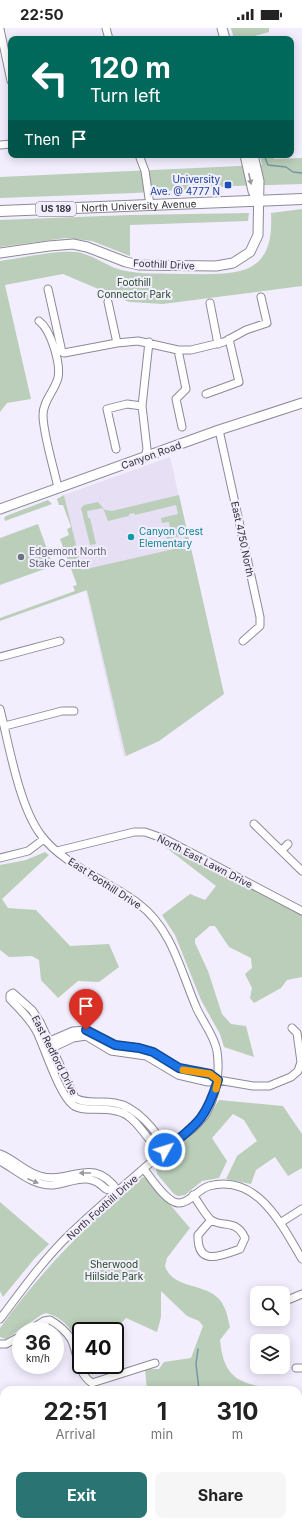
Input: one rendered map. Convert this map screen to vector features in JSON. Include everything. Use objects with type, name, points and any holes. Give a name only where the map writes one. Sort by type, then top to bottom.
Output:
[{"type":"highway","name":"North University Avenue","points":[[0,211],[302,199]]},
{"type":"main road","points":[[246,158],[252,191],[258,201]]},
{"type":"main road","points":[[254,158],[259,181],[258,201]]},
{"type":"main road","name":"Foothill Drive","points":[[0,253],[72,244],[87,247],[132,264],[216,266],[230,264],[246,256],[256,243],[260,227],[258,201]]},
{"type":"main road","name":"Canyon Road","points":[[0,510],[219,430],[302,403]]},
{"type":"street","points":[[0,29],[8,67]]},
{"type":"street","points":[[140,158],[145,171],[150,205]]},
{"type":"street","points":[[48,288],[62,352],[67,353],[117,343],[138,341],[149,342],[178,350],[191,350],[218,344],[229,340],[246,330],[267,323],[261,297]]},
{"type":"street","points":[[108,302],[117,343]]},
{"type":"street","points":[[210,303],[218,344]]},
{"type":"street","points":[[39,321],[45,326],[51,339],[58,371],[58,379],[45,404],[43,414],[58,488]]},
{"type":"street","points":[[206,394],[238,382],[229,340]]},
{"type":"street","points":[[145,457],[145,432],[142,406],[149,342]]},
{"type":"street","points":[[178,350],[186,389],[176,398],[182,427]]},
{"type":"street","points":[[116,449],[107,408],[127,404],[142,406]]},
{"type":"street","name":"East 4750 North","points":[[219,430],[260,617],[260,626],[243,641]]},
{"type":"street","points":[[145,432],[152,449],[157,453]]},
{"type":"street","points":[[0,657],[60,641]]},
{"type":"street","name":"East Foothill Drive","points":[[0,709],[28,814],[44,839],[56,851],[140,905],[158,922],[170,942],[201,1016],[211,1032],[217,1050],[218,1080]]},
{"type":"street","points":[[4,726],[62,711],[74,711]]},
{"type":"street","points":[[254,824],[302,871]]},
{"type":"street","name":"North East Lawn Drive","points":[[56,851],[130,833],[145,832],[168,841],[302,912]]},
{"type":"street","points":[[0,858],[28,851],[44,839]]},
{"type":"street","points":[[282,850],[288,844]]},
{"type":"street","name":"East Redford Drive","points":[[47,1046],[31,1022],[10,999],[12,994],[16,994],[32,1010],[40,1022],[61,1087],[72,1105],[81,1108],[103,1108],[119,1111],[134,1121],[155,1147],[165,1150]]},
{"type":"street","points":[[47,1046],[73,1038],[86,1036],[111,1051],[146,1056],[178,1075],[208,1082],[218,1080],[253,1086],[269,1086],[291,1077],[298,1070],[301,1062],[301,1056],[297,1033],[292,1028]]},
{"type":"street","name":"North Foothill Drive","points":[[0,1319],[69,1235],[165,1150],[197,1125],[203,1118],[211,1103],[218,1080]]},
{"type":"street","points":[[0,1154],[30,1172],[46,1178],[58,1178],[87,1172],[99,1179],[107,1190],[118,1191]]},
{"type":"street","points":[[0,1161],[26,1178],[42,1184],[59,1184],[81,1179],[99,1179]]},
{"type":"street","points":[[144,1169],[172,1202],[184,1202],[201,1189],[216,1185],[242,1188],[264,1201],[280,1223],[302,1259]]},
{"type":"street","points":[[193,1195],[211,1220],[237,1227],[242,1232],[245,1238],[240,1249],[216,1258],[205,1254],[200,1248],[198,1235],[211,1220]]},
{"type":"street","points":[[280,1223],[302,1209]]},
{"type":"street","points":[[290,1299],[302,1294]]},
{"type":"street","points":[[42,1322],[50,1320],[53,1322]]},
{"type":"street","points":[[64,1332],[70,1338],[85,1378],[92,1383],[155,1363]]},
{"type":"street","points":[[0,1344],[6,1344],[12,1341]]},
{"type":"shaded area","points":[[170,457],[224,694],[159,741],[124,757],[64,495]]},
{"type":"green space","points":[[231,28],[269,28],[269,32],[255,36],[233,36]]},
{"type":"green space","points":[[261,158],[302,158],[302,184],[235,186],[135,193],[0,198],[0,177],[262,165]]},
{"type":"green space","name":"Foothill Connector Park","points":[[302,209],[302,286],[163,304],[129,302],[63,274],[5,285],[31,399],[7,403],[0,412],[0,261],[49,253],[76,252],[88,255],[115,268],[136,273],[218,274],[234,272],[247,269],[258,262],[266,251],[270,235],[271,213]]},
{"type":"green space","points":[[249,213],[248,221],[130,225],[130,256],[92,241],[66,238],[0,247],[0,220],[130,215]]},
{"type":"green space","points":[[64,495],[82,570],[187,546],[184,535],[167,539],[166,535],[171,534],[169,522],[162,523],[161,518],[178,514],[176,505],[135,515],[134,513],[129,514],[129,516],[108,521],[103,508],[87,511],[96,544],[90,545],[81,508],[84,505],[98,502],[105,510],[112,511],[179,495],[224,694],[159,741],[126,756],[87,590],[0,621],[0,618],[75,591],[73,586],[77,585],[60,539],[69,535],[67,529],[71,527],[63,505],[59,505],[57,499]]},
{"type":"green space","points":[[48,500],[52,504],[5,521],[4,518],[6,516]]},
{"type":"green space","points":[[38,524],[53,566],[0,585],[0,538]]},
{"type":"green space","points":[[151,836],[302,914],[302,977],[287,980],[281,988],[254,1003],[250,998],[252,988],[245,974],[252,968],[251,958],[229,947],[215,926],[210,926],[195,939],[195,943],[208,971],[222,1014],[231,1024],[246,1026],[254,1057],[224,1047],[220,1034],[201,1000],[175,935],[162,915],[190,894],[205,900],[216,886]]},
{"type":"green space","points":[[45,852],[49,855],[2,899],[8,908],[36,910],[70,946],[109,944],[119,967],[99,982],[78,981],[58,998],[41,980],[39,960],[32,956],[9,957],[0,950],[0,865],[26,860]]},
{"type":"green space","points":[[219,1100],[283,1106],[302,1134],[302,1168],[288,1176],[275,1157],[256,1170],[251,1184],[226,1179],[237,1156],[257,1141],[244,1120],[233,1114],[212,1138],[227,1161],[219,1178],[202,1181],[185,1195],[178,1196],[174,1194],[157,1174],[156,1167],[204,1124]]},
{"type":"green space","name":"Sherwood Hiilside Park","points":[[143,1177],[149,1180],[190,1228],[167,1258],[165,1266],[169,1274],[183,1283],[209,1292],[216,1296],[222,1303],[230,1327],[220,1340],[222,1354],[226,1365],[237,1378],[259,1386],[147,1386],[145,1369],[159,1369],[164,1362],[191,1358],[203,1326],[199,1321],[187,1316],[161,1291],[161,1317],[157,1332],[126,1318],[122,1322],[72,1322],[72,1332],[64,1322],[57,1317],[46,1313],[31,1322],[12,1322],[12,1335],[6,1339],[0,1337],[0,1328],[32,1287],[67,1248]]},
{"type":"green space","points":[[0,1202],[49,1244],[35,1258],[3,1297],[0,1291]]},
{"type":"waterway","points":[[265,158],[268,165],[286,167],[293,172],[302,173]]},
{"type":"waterway","points":[[198,1349],[196,1364],[199,1386]]},
{"type":"slow traffic","points":[[183,1070],[210,1074],[218,1080],[216,1089]]},
{"type":"place","name":"University Ave. @ 4777 N","points":[[228,185]]},
{"type":"place","name":"Canyon Crest Elementary","points":[[131,537]]},
{"type":"place","name":"Edgemont North Stake Center","points":[[21,557]]},
{"type":"route","points":[[86,1030],[115,1045],[139,1048],[153,1052],[175,1067],[183,1070],[210,1074],[218,1080],[211,1103],[203,1118],[197,1125],[165,1150]]}]
